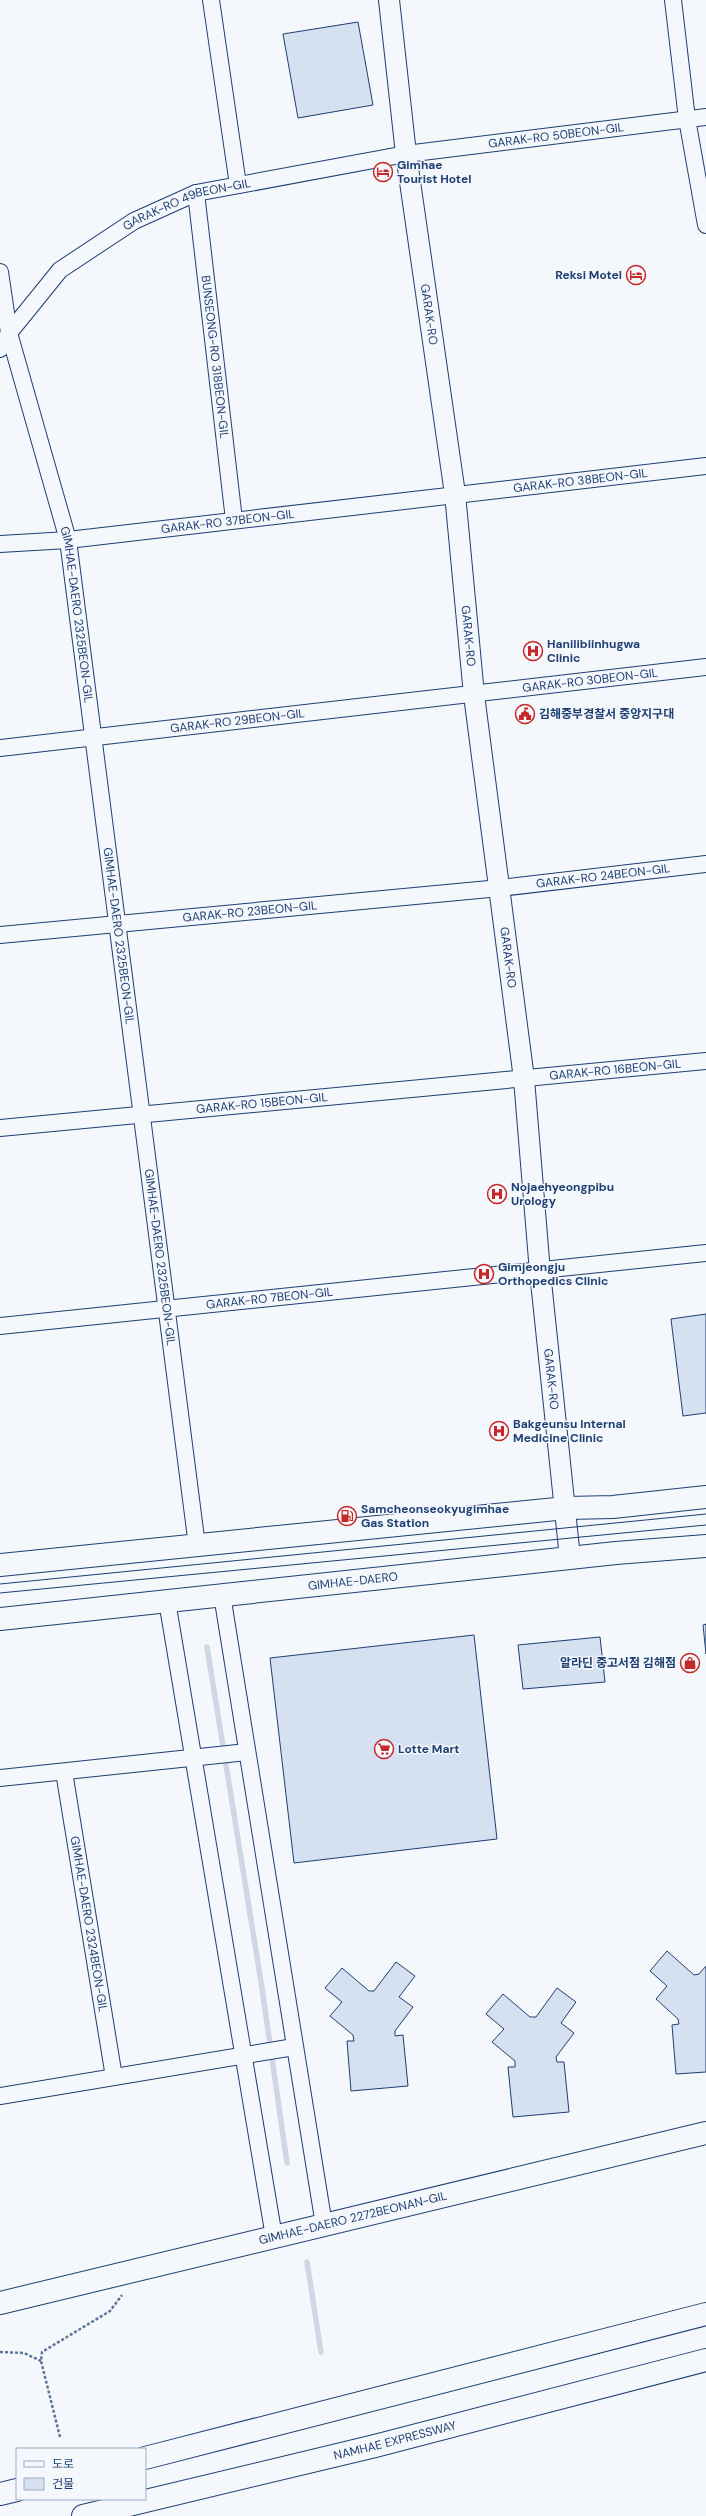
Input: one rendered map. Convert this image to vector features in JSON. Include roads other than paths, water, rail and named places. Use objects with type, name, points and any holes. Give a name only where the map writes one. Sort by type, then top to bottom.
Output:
[{"type":"main road","points":[[0,1566],[566,1508],[613,1507],[706,1497]]},
{"type":"main road","name":"GIMHAE-DAERO","points":[[0,1619],[570,1558],[706,1546]]},
{"type":"main road","name":"GIMHAE-DAERO 2272BEONAN-GIL","points":[[0,2303],[706,2133]]},
{"type":"main road","points":[[146,2458],[706,2314]]},
{"type":"main road","name":"NAMHAE EXPRESSWAY","points":[[83,2516],[375,2446],[706,2360]]},
{"type":"main road","points":[[0,2494],[16,2490]]},
{"type":"street","points":[[211,0],[238,185]]},
{"type":"street","name":"GARAK-RO","points":[[389,0],[406,154],[455,494],[474,695],[524,1079],[540,1272],[566,1508],[570,1558]]},
{"type":"street","points":[[673,0],[687,119],[706,225]]},
{"type":"street","name":"GARAK-RO 50BEON-GIL","points":[[406,154],[706,117]]},
{"type":"street","name":"GARAK-RO 49BEON-GIL","points":[[0,349],[5,327],[60,270],[134,221],[196,193],[406,154]]},
{"type":"street","name":"BUNSEONG-RO 318BEON-GIL","points":[[196,193],[234,520]]},
{"type":"street","name":"GIMHAE-DAERO 2325BEON-GIL","points":[[0,272],[5,327],[68,540],[197,1546]]},
{"type":"street","name":"GARAK-RO 38BEON-GIL","points":[[455,494],[706,466]]},
{"type":"street","name":"GARAK-RO 37BEON-GIL","points":[[0,544],[68,540],[455,494]]},
{"type":"street","name":"GARAK-RO 30BEON-GIL","points":[[474,695],[706,667]]},
{"type":"street","name":"GARAK-RO 29BEON-GIL","points":[[0,748],[474,695]]},
{"type":"street","name":"GARAK-RO 24BEON-GIL","points":[[500,888],[706,864]]},
{"type":"street","name":"GARAK-RO 23BEON-GIL","points":[[0,935],[500,888]]},
{"type":"street","name":"GARAK-RO 16BEON-GIL","points":[[524,1079],[706,1061]]},
{"type":"street","name":"GARAK-RO 15BEON-GIL","points":[[0,1128],[524,1079]]},
{"type":"street","points":[[540,1272],[706,1253]]},
{"type":"street","name":"GARAK-RO 7BEON-GIL","points":[[0,1326],[540,1272]]},
{"type":"street","points":[[222,1595],[240,1753],[294,2047],[324,2225]]},
{"type":"street","points":[[167,1601],[274,2237]]},
{"type":"street","points":[[0,1778],[240,1753]]},
{"type":"street","name":"GIMHAE-DAERO 2324BEON-GIL","points":[[64,1772],[114,2077]]},
{"type":"street","points":[[0,2096],[294,2047]]},
{"type":"waterway","points":[[207,1647],[262,1988],[287,2163]]},
{"type":"waterway","points":[[307,2262],[321,2352]]},
{"type":"tram line","points":[[0,1584],[706,1514]]},
{"type":"tram line","points":[[0,1593],[706,1525]]},
{"type":"place","name":"Gimhae Tourist Hotel","points":[[383,172]]},
{"type":"place","name":"Reksi Motel","points":[[636,275]]},
{"type":"place","name":"Hanilibiinhugwa Clinic","points":[[533,651]]},
{"type":"place","name":"김해중부경찰서 중앙지구대","points":[[525,714]]},
{"type":"place","name":"Nojaehyeongpibu Urology","points":[[497,1194]]},
{"type":"place","name":"Gimjeongju Orthopedics Clinic","points":[[484,1274]]},
{"type":"place","name":"Bakgeunsu Internal Medicine Clinic","points":[[499,1431]]},
{"type":"place","name":"Samcheonseokyugimhae Gas Station","points":[[347,1516]]},
{"type":"place","name":"알라딘 중고서점 김해점","points":[[690,1663]]},
{"type":"place","name":"Lotte Mart","points":[[384,1749]]}]
